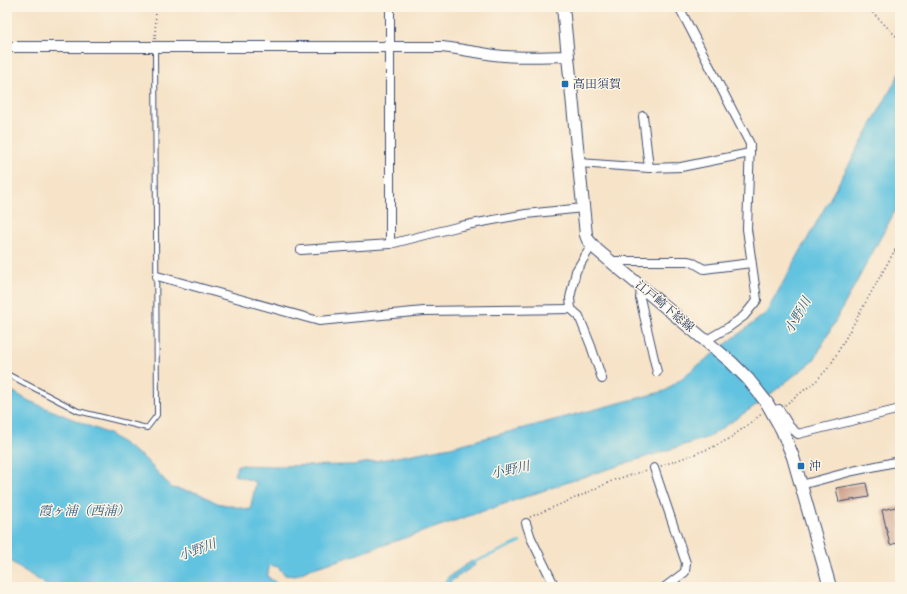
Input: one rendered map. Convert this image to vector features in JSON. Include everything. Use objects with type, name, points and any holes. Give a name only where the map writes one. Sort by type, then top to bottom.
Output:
[{"type":"main road","name":"江戸崎下総線","points":[[563,7],[586,235],[592,245],[739,370],[758,391],[769,407],[788,442],[830,587]]},
{"type":"street","points":[[390,7],[390,244]]},
{"type":"street","points":[[679,7],[750,144],[747,229],[757,300],[744,316],[707,342]]},
{"type":"street","points":[[7,47],[442,47],[517,57],[568,56]]},
{"type":"street","points":[[643,116],[649,168]]},
{"type":"street","points":[[579,163],[649,168],[681,167],[750,153]]},
{"type":"street","points":[[301,250],[390,244],[461,226],[526,214],[583,208]]},
{"type":"street","points":[[592,245],[576,270],[570,298],[571,309],[578,316],[591,346],[602,379]]},
{"type":"street","points":[[610,261],[686,261],[692,262],[704,269],[751,263]]},
{"type":"street","points":[[157,276],[319,321],[424,311],[571,309]]},
{"type":"street","points":[[641,286],[640,298],[657,372]]},
{"type":"street","points":[[769,407],[779,409],[790,427],[798,434],[900,409]]},
{"type":"street","points":[[801,485],[853,471],[900,461]]},
{"type":"street","points":[[654,468],[686,564],[685,572],[665,587]]},
{"type":"street","points":[[526,523],[531,538],[555,587]]},
{"type":"lane","points":[[7,374],[78,410],[147,428],[157,415],[155,47]]},
{"type":"path","points":[[155,47],[156,7]]},
{"type":"path","points":[[867,7],[896,36],[900,30]]},
{"type":"path","points":[[785,405],[816,382],[830,366],[900,241]]},
{"type":"path","points":[[895,251],[900,261]]},
{"type":"path","points":[[526,523],[530,517],[538,513],[614,480],[691,455],[729,439],[769,407]]},
{"type":"water","name":"霞ヶ浦（西浦）","points":[[900,73],[900,202],[814,360],[759,403],[709,437],[583,477],[310,569],[295,576],[285,575],[278,567],[270,565],[267,576],[281,587],[49,587],[7,559],[7,388],[29,401],[111,435],[145,459],[172,488],[198,493],[217,503],[250,510],[256,482],[234,475],[238,465],[353,465],[451,447],[665,391],[766,313]]},
{"type":"water","points":[[472,561],[475,565],[451,581],[447,587],[442,587],[448,577]]},
{"type":"building","points":[[866,483],[869,497],[839,502],[836,488]]},
{"type":"building","points":[[900,506],[900,542],[890,545],[882,510]]},
{"type":"waterway","points":[[472,563],[520,542]]},
{"type":"place","name":"高田須賀","points":[[565,84]]},
{"type":"place","name":"沖","points":[[801,466]]},
{"type":"water label","name":"小野川","points":[[797,315]]},
{"type":"water label","name":"小野川","points":[[510,469]]},
{"type":"water label","name":"小野川","points":[[197,549]]}]
